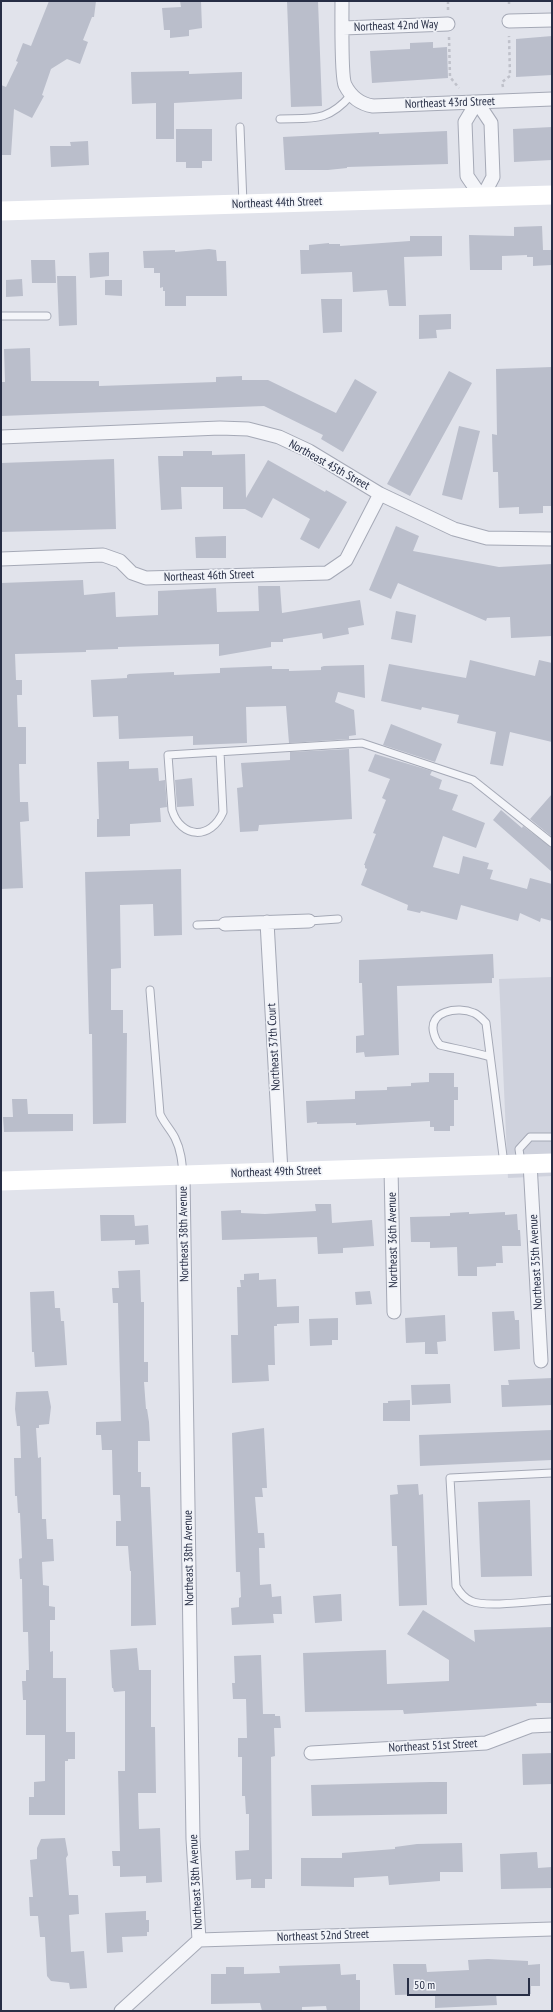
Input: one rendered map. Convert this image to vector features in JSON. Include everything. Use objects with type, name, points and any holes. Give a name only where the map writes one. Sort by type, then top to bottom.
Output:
[{"type":"street","points":[[342,1],[344,83],[351,95]]},
{"type":"street","points":[[509,22],[552,20]]},
{"type":"street","name":"Northeast 42nd Way","points":[[343,28],[448,24]]},
{"type":"street","name":"Northeast 43rd Street","points":[[351,95],[363,104],[373,106],[552,99]]},
{"type":"street","points":[[477,102],[491,123],[493,177],[482,198],[467,176],[465,122],[477,102]]},
{"type":"street","name":"Northeast 44th Street","points":[[1,211],[552,195]]},
{"type":"street","name":"Northeast 45th Street","points":[[1,437],[220,428],[248,429],[278,437],[309,451],[380,494],[454,529],[487,538],[552,539]]},
{"type":"street","name":"Northeast 46th Street","points":[[1,559],[103,556],[120,561],[132,573],[146,578],[327,572],[346,560],[380,494]]},
{"type":"street","points":[[225,924],[309,921]]},
{"type":"street","name":"Northeast 37th Court","points":[[268,922],[281,1172]]},
{"type":"street","name":"Northeast 49th Street","points":[[1,1182],[552,1163]]},
{"type":"street","name":"Northeast 35th Avenue","points":[[518,1164],[541,1361]]},
{"type":"street","name":"Northeast 36th Avenue","points":[[391,1168],[394,1312]]},
{"type":"street","name":"Northeast 38th Avenue","points":[[183,1175],[193,1839],[199,1940]]},
{"type":"street","name":"Northeast 51st Street","points":[[311,1753],[486,1743],[531,1726],[552,1725]]},
{"type":"street","name":"Northeast 52nd Street","points":[[199,1940],[552,1929]]},
{"type":"street","points":[[121,2011],[199,1940]]},
{"type":"lane","points":[[280,119],[328,115],[340,108],[351,95]]},
{"type":"lane","points":[[240,127],[243,204]]},
{"type":"lane","points":[[1,316],[47,316]]},
{"type":"lane","points":[[220,752],[223,803],[221,816],[213,827],[205,831],[197,833],[188,831],[180,826],[175,819],[172,810],[168,755],[362,743],[473,780],[552,843]]},
{"type":"lane","points":[[309,921],[338,919]]},
{"type":"lane","points":[[197,925],[225,924]]},
{"type":"lane","points":[[150,990],[160,1114],[164,1123],[175,1137],[181,1152],[183,1175]]},
{"type":"lane","points":[[490,1056],[474,1051],[441,1046],[435,1039],[433,1031],[433,1024],[437,1016],[446,1011],[460,1010],[475,1013],[486,1023],[490,1056],[518,1164]]},
{"type":"lane","points":[[518,1164],[519,1149],[530,1138],[552,1137]]},
{"type":"lane","points":[[552,1473],[450,1478],[456,1586],[460,1593],[465,1598],[480,1604],[552,1600]]},
{"type":"path","points":[[448,1],[450,77],[458,88],[460,103]]},
{"type":"path","points":[[503,101],[502,82],[510,76],[509,1]]},
{"type":"shaded area","points":[[552,977],[552,1176],[508,1178],[499,979]]},
{"type":"building","points":[[49,1],[96,1],[94,17],[92,17],[83,40],[88,42],[80,64],[67,59],[51,69],[42,95],[44,96],[32,118],[14,109],[11,155],[1,155],[1,85],[6,87],[18,62],[16,61],[23,43],[31,46]]},
{"type":"building","points":[[180,1],[201,1],[202,28],[189,30],[189,36],[170,38],[170,30],[164,30],[162,8],[181,7]]},
{"type":"building","points":[[287,1],[318,1],[322,106],[291,107]]},
{"type":"building","points":[[552,36],[552,75],[516,77],[516,39]]},
{"type":"building","points":[[433,42],[433,48],[447,47],[448,78],[372,83],[370,51],[410,49],[410,43]]},
{"type":"building","points":[[189,71],[189,74],[242,72],[242,99],[174,103],[174,139],[156,139],[156,103],[132,104],[131,72]]},
{"type":"building","points":[[552,127],[552,160],[514,162],[513,129]]},
{"type":"building","points":[[176,129],[212,129],[212,161],[202,161],[202,168],[186,168],[186,162],[176,162]]},
{"type":"building","points":[[447,131],[448,164],[347,167],[328,170],[285,170],[283,137],[379,132],[379,134]]},
{"type":"building","points":[[88,141],[89,165],[51,167],[50,146],[71,146],[70,142]]},
{"type":"building","points":[[542,226],[543,250],[552,250],[552,265],[533,266],[533,257],[527,257],[527,255],[502,256],[502,270],[470,270],[469,235],[514,236],[514,227]]},
{"type":"building","points":[[410,236],[442,236],[442,256],[404,257],[406,306],[389,306],[387,290],[353,292],[352,272],[301,274],[300,250],[309,250],[309,245],[329,243],[340,244],[340,246],[410,241]]},
{"type":"building","points":[[209,249],[216,250],[217,261],[226,261],[227,296],[186,296],[186,306],[165,306],[165,291],[163,291],[163,287],[160,288],[160,273],[154,273],[154,268],[144,268],[143,251],[175,250],[175,252]]},
{"type":"building","points":[[109,252],[109,276],[90,278],[89,253]]},
{"type":"building","points":[[31,260],[55,260],[56,283],[32,283]]},
{"type":"building","points":[[57,276],[76,276],[77,325],[59,326]]},
{"type":"building","points":[[22,279],[23,296],[6,297],[6,280]]},
{"type":"building","points":[[105,280],[122,280],[122,296],[105,295]]},
{"type":"building","points":[[321,299],[342,299],[342,332],[323,333]]},
{"type":"building","points":[[451,314],[451,329],[436,330],[437,338],[419,339],[419,315]]},
{"type":"building","points":[[30,348],[31,381],[99,381],[99,386],[216,382],[216,377],[242,376],[242,380],[268,380],[336,413],[355,379],[377,392],[343,452],[321,439],[323,435],[264,406],[1,416],[1,382],[5,382],[4,349]]},
{"type":"building","points":[[552,367],[552,506],[543,506],[543,513],[519,514],[519,507],[499,508],[498,472],[493,472],[492,434],[497,435],[496,369]]},
{"type":"building","points":[[449,371],[472,383],[410,496],[387,484]]},
{"type":"building","points":[[459,426],[480,431],[462,500],[442,495]]},
{"type":"building","points":[[183,451],[212,451],[212,455],[245,454],[246,498],[268,460],[325,492],[326,490],[347,502],[319,549],[300,539],[310,519],[273,498],[262,518],[245,509],[223,509],[223,487],[181,487],[182,509],[161,510],[158,456],[183,456]]},
{"type":"building","points":[[114,459],[116,529],[1,532],[1,463]]},
{"type":"building","points":[[396,526],[419,536],[413,551],[499,567],[552,564],[552,636],[511,638],[510,617],[487,618],[486,621],[398,583],[391,599],[369,590]]},
{"type":"building","points":[[226,536],[226,558],[196,558],[195,537]]},
{"type":"building","points":[[83,580],[84,595],[115,592],[116,617],[158,615],[158,591],[216,588],[217,612],[259,611],[258,586],[280,586],[282,613],[360,600],[364,625],[348,628],[349,634],[323,639],[322,633],[283,639],[283,642],[271,642],[271,647],[219,656],[219,644],[118,647],[118,649],[86,650],[86,652],[15,654],[16,680],[22,680],[22,695],[17,695],[18,727],[26,727],[26,764],[19,764],[20,802],[28,802],[29,821],[20,822],[23,888],[1,889],[1,583]]},
{"type":"building","points":[[396,611],[416,615],[412,643],[391,639]]},
{"type":"building","points":[[470,660],[535,676],[539,660],[552,663],[552,742],[510,732],[503,766],[490,764],[496,732],[457,723],[459,715],[422,707],[421,710],[381,701],[389,664],[466,678]]},
{"type":"building","points":[[364,665],[365,698],[338,692],[335,702],[354,710],[356,735],[349,736],[349,739],[289,743],[286,706],[246,707],[247,743],[193,745],[193,736],[119,739],[118,716],[93,717],[91,680],[127,678],[127,675],[129,674],[174,672],[174,675],[220,673],[220,668],[272,666],[272,669],[289,669],[289,671],[321,670],[321,667],[324,666]]},
{"type":"building","points":[[391,724],[442,744],[435,762],[383,745]]},
{"type":"building","points":[[349,749],[352,819],[259,825],[258,831],[240,832],[237,788],[243,787],[241,763],[290,760],[290,752]]},
{"type":"building","points":[[375,754],[432,771],[430,775],[442,780],[439,789],[458,795],[452,810],[485,823],[476,848],[443,836],[433,867],[459,874],[463,856],[489,863],[487,869],[493,870],[490,879],[527,889],[530,878],[552,884],[552,921],[541,918],[540,922],[520,913],[518,921],[461,905],[457,920],[421,911],[420,913],[407,910],[408,905],[361,885],[367,869],[364,865],[376,834],[373,833],[386,800],[382,798],[390,779],[368,771]]},
{"type":"building","points":[[129,761],[129,769],[158,768],[159,781],[165,780],[167,807],[160,808],[161,822],[130,824],[130,836],[97,837],[97,819],[99,819],[97,762]]},
{"type":"building","points":[[192,778],[194,806],[177,807],[175,780]]},
{"type":"building","points":[[552,794],[552,837],[530,819]]},
{"type":"building","points":[[501,810],[522,828],[523,826],[552,848],[552,872],[493,820]]},
{"type":"building","points":[[181,869],[182,935],[154,936],[153,904],[120,905],[121,968],[111,969],[111,1010],[123,1010],[123,1033],[127,1033],[126,1123],[93,1124],[92,1034],[89,1034],[85,872]]},
{"type":"building","points":[[493,954],[494,978],[492,978],[492,983],[397,986],[399,1055],[365,1057],[364,1052],[356,1053],[356,1036],[364,1035],[362,983],[359,983],[359,960]]},
{"type":"building","points":[[429,1073],[454,1073],[454,1087],[458,1087],[458,1100],[454,1100],[454,1126],[450,1126],[450,1131],[434,1131],[434,1127],[430,1127],[430,1121],[356,1125],[356,1123],[307,1123],[306,1101],[355,1099],[355,1091],[387,1090],[387,1087],[411,1086],[411,1083],[429,1082]]},
{"type":"building","points":[[12,1099],[27,1099],[28,1114],[73,1114],[73,1131],[4,1132],[3,1117],[13,1117]]},
{"type":"building","points":[[315,1204],[331,1204],[332,1223],[372,1220],[374,1246],[343,1248],[343,1253],[318,1254],[317,1237],[222,1240],[221,1211],[241,1210],[241,1213],[265,1214],[316,1211]]},
{"type":"building","points":[[469,1212],[469,1214],[505,1212],[505,1215],[517,1214],[521,1246],[502,1246],[503,1263],[496,1263],[496,1266],[477,1267],[477,1276],[458,1276],[457,1247],[430,1248],[430,1242],[411,1242],[410,1217],[450,1216],[450,1213]]},
{"type":"building","points":[[100,1215],[134,1215],[135,1226],[148,1225],[149,1244],[135,1245],[135,1240],[101,1241]]},
{"type":"building","points":[[140,1270],[141,1302],[144,1302],[144,1362],[148,1362],[148,1382],[144,1382],[150,1441],[138,1441],[138,1472],[141,1472],[141,1487],[150,1487],[156,1625],[131,1626],[131,1571],[128,1546],[116,1546],[116,1521],[121,1521],[120,1495],[113,1495],[112,1450],[102,1450],[101,1435],[96,1435],[96,1422],[121,1421],[118,1303],[113,1303],[112,1288],[119,1288],[118,1271]]},
{"type":"building","points":[[259,1273],[259,1280],[276,1279],[277,1307],[299,1306],[299,1323],[277,1324],[277,1326],[274,1326],[275,1365],[268,1365],[269,1381],[232,1383],[231,1335],[238,1335],[237,1287],[241,1287],[240,1280],[244,1280],[244,1274]]},
{"type":"building","points":[[54,1291],[55,1308],[60,1308],[61,1321],[64,1321],[67,1365],[35,1367],[34,1352],[32,1352],[30,1292]]},
{"type":"building","points":[[370,1291],[372,1304],[356,1305],[355,1292]]},
{"type":"building","points":[[514,1311],[515,1320],[519,1320],[520,1349],[494,1351],[492,1312]]},
{"type":"building","points":[[445,1315],[446,1341],[437,1342],[438,1354],[425,1354],[425,1342],[406,1343],[405,1318]]},
{"type":"building","points":[[338,1318],[338,1340],[332,1340],[332,1345],[310,1346],[309,1319]]},
{"type":"building","points":[[552,1378],[552,1405],[502,1407],[501,1385],[509,1385],[508,1380]]},
{"type":"building","points":[[450,1384],[451,1403],[412,1405],[411,1385]]},
{"type":"building","points":[[48,1391],[51,1407],[49,1424],[39,1425],[39,1428],[36,1428],[38,1458],[41,1457],[42,1519],[46,1519],[47,1539],[53,1539],[54,1561],[42,1562],[43,1585],[49,1586],[49,1606],[55,1607],[55,1620],[50,1620],[50,1652],[53,1651],[53,1678],[66,1678],[66,1732],[75,1732],[75,1759],[68,1759],[68,1761],[65,1761],[65,1815],[29,1815],[29,1797],[34,1797],[34,1782],[45,1781],[45,1735],[26,1735],[26,1700],[23,1700],[22,1681],[26,1681],[26,1670],[29,1670],[28,1632],[23,1632],[22,1579],[20,1579],[19,1559],[22,1558],[20,1513],[18,1513],[17,1496],[15,1496],[14,1458],[21,1458],[20,1426],[17,1426],[15,1409],[16,1392]]},
{"type":"building","points":[[410,1400],[410,1421],[383,1421],[383,1403],[388,1403],[388,1401]]},
{"type":"building","points":[[264,1428],[267,1488],[262,1488],[263,1497],[255,1497],[258,1533],[264,1533],[265,1548],[259,1548],[260,1585],[271,1584],[272,1597],[281,1596],[282,1614],[273,1614],[274,1623],[232,1625],[231,1608],[239,1607],[239,1598],[241,1597],[240,1572],[236,1572],[232,1433]]},
{"type":"building","points":[[552,1430],[552,1460],[420,1466],[419,1435]]},
{"type":"building","points":[[418,1484],[419,1495],[423,1494],[427,1605],[399,1606],[397,1546],[392,1546],[390,1495],[398,1494],[397,1485]]},
{"type":"building","points":[[530,1500],[532,1576],[481,1577],[478,1502]]},
{"type":"building","points":[[341,1594],[342,1621],[315,1623],[313,1596]]},
{"type":"building","points":[[423,1610],[475,1642],[474,1630],[552,1627],[552,1703],[536,1703],[537,1706],[404,1714],[403,1710],[305,1712],[303,1653],[386,1650],[387,1684],[449,1681],[449,1660],[407,1634]]},
{"type":"building","points":[[137,1648],[139,1670],[151,1670],[151,1727],[155,1727],[156,1793],[138,1793],[139,1829],[160,1828],[162,1882],[146,1883],[146,1876],[120,1877],[120,1866],[113,1866],[112,1851],[120,1851],[118,1771],[125,1771],[125,1691],[114,1692],[112,1688],[110,1650]]},
{"type":"building","points":[[261,1655],[263,1714],[275,1714],[275,1716],[280,1716],[281,1728],[274,1728],[275,1756],[271,1757],[272,1879],[265,1879],[265,1888],[251,1888],[251,1879],[236,1880],[235,1851],[249,1850],[249,1814],[246,1814],[245,1796],[242,1796],[242,1757],[238,1757],[238,1738],[247,1738],[246,1699],[233,1699],[232,1683],[235,1683],[234,1656]]},
{"type":"building","points":[[552,1753],[552,1784],[523,1785],[522,1754]]},
{"type":"building","points":[[447,1782],[447,1814],[312,1816],[311,1785]]},
{"type":"building","points":[[65,1838],[68,1855],[66,1858],[69,1895],[78,1895],[79,1914],[69,1915],[71,1952],[84,1951],[87,1988],[70,1989],[69,1983],[51,1981],[47,1976],[45,1937],[40,1937],[38,1916],[30,1916],[29,1897],[33,1897],[30,1860],[37,1859],[37,1848],[41,1839]]},
{"type":"building","points":[[462,1843],[463,1872],[440,1872],[440,1881],[389,1885],[388,1876],[354,1878],[354,1887],[301,1886],[301,1858],[342,1858],[342,1853],[395,1849],[395,1847],[417,1844]]},
{"type":"building","points":[[537,1852],[538,1868],[552,1867],[552,1888],[501,1889],[500,1854]]},
{"type":"building","points":[[146,1911],[146,1920],[149,1920],[149,1932],[147,1932],[147,1936],[122,1937],[123,1952],[107,1953],[105,1913]]},
{"type":"building","points":[[488,1959],[528,1961],[528,1965],[540,1964],[540,1986],[531,1986],[531,1994],[496,1994],[497,2005],[435,2008],[435,1994],[395,1995],[393,1964],[426,1964],[427,1972],[469,1970],[468,1960]]},
{"type":"building","points":[[340,1964],[341,1975],[356,1974],[356,1980],[360,1980],[360,2011],[327,2011],[326,2006],[302,2007],[302,2010],[262,2011],[260,2003],[211,2004],[211,1974],[226,1974],[226,1967],[244,1967],[244,1974],[280,1973],[279,1966]]}]
